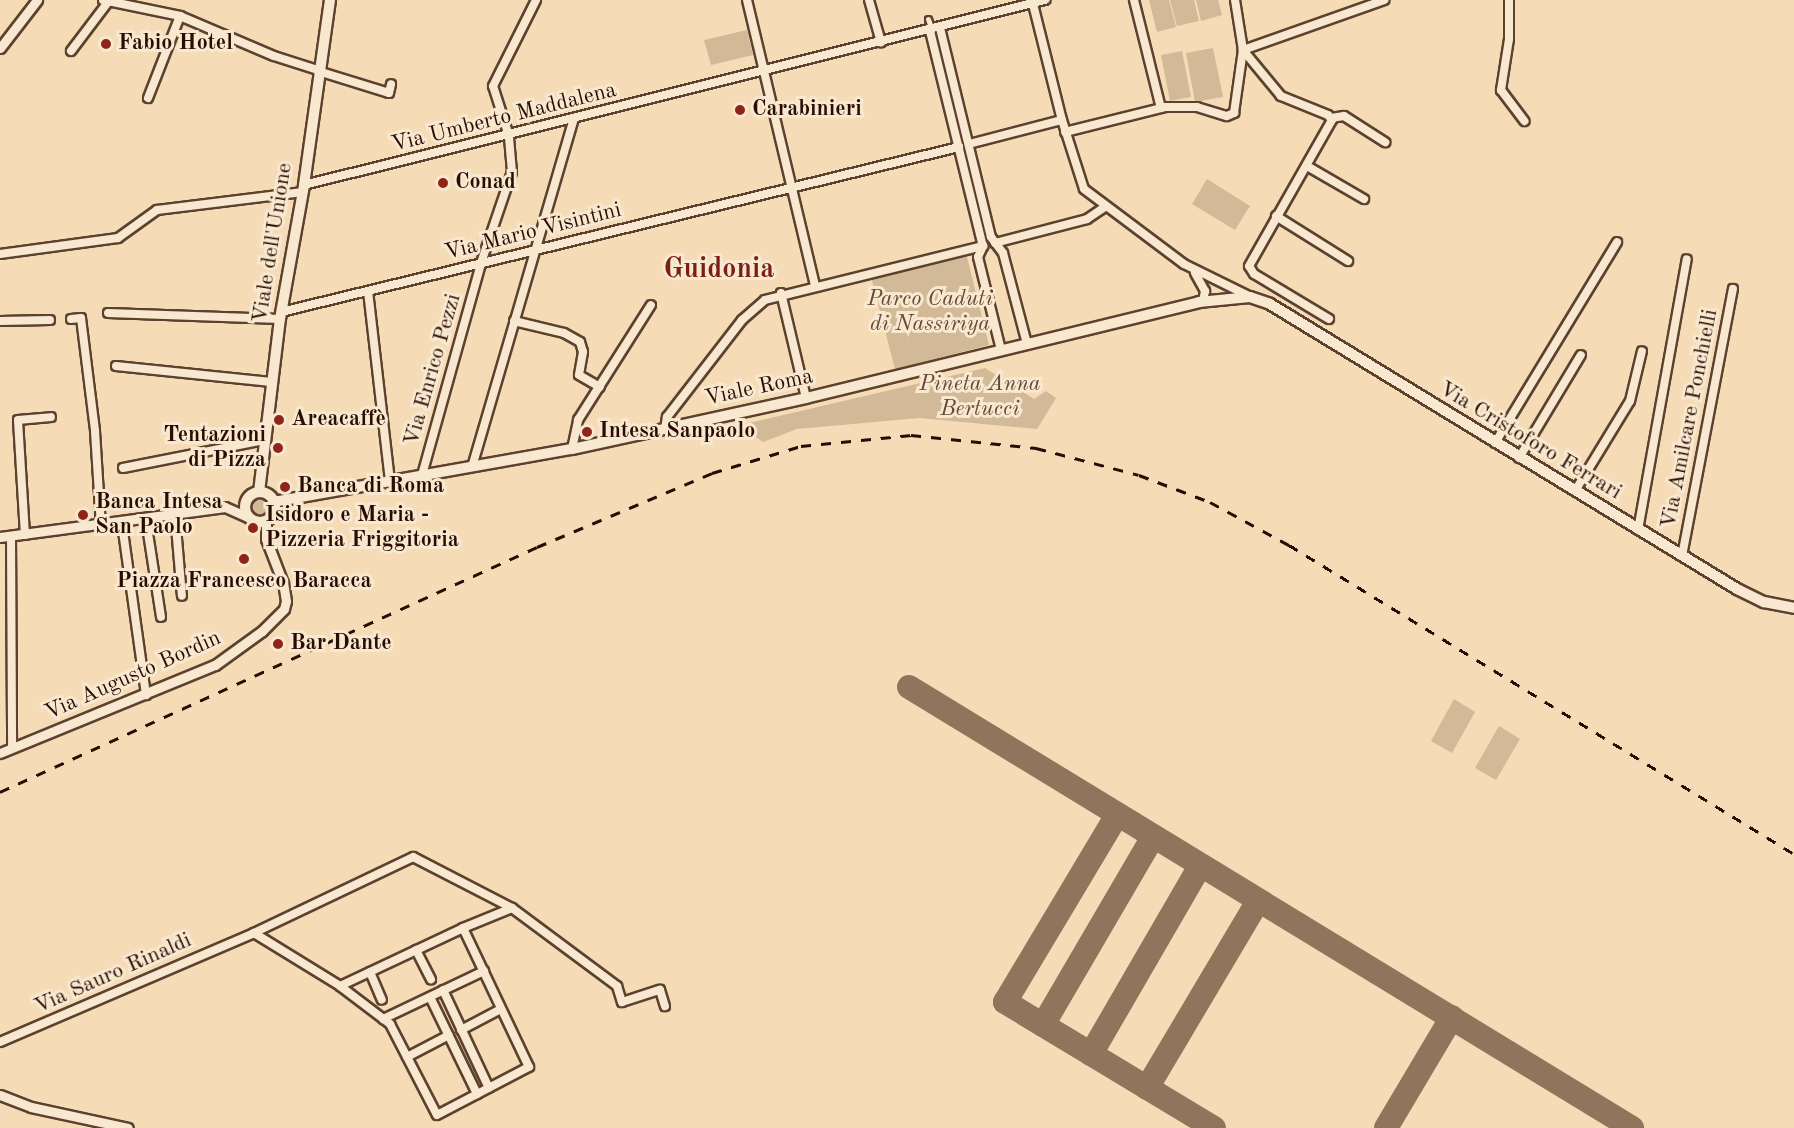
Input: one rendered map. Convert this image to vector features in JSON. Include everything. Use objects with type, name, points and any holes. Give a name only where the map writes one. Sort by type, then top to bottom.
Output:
[{"type":"main road","name":"Viale dell'Unione","points":[[259,492],[281,316],[304,189],[318,70],[330,0]]},
{"type":"main road","name":"Via Cristoforo Ferrari","points":[[1250,297],[1270,304],[1682,556],[1756,598],[1794,609]]},
{"type":"main road","name":"Viale Roma","points":[[273,502],[572,449],[806,398],[1203,301],[1250,297]]},
{"type":"main road","points":[[259,492],[273,502],[273,514],[266,520],[251,519],[246,501],[259,492]]},
{"type":"street","points":[[0,48],[37,0]]},
{"type":"street","name":"Via Enrico Pezzi","points":[[422,475],[481,263],[512,172],[509,136],[493,86],[536,0]]},
{"type":"street","points":[[747,0],[815,285]]},
{"type":"street","points":[[869,0],[881,42]]},
{"type":"street","name":"Via Umberto Maddalena","points":[[0,254],[118,238],[144,217],[160,210],[304,189],[1045,0]]},
{"type":"street","points":[[1134,0],[1161,108]]},
{"type":"street","points":[[1065,132],[1161,108],[1197,107],[1227,116],[1234,113],[1243,50],[1235,0]]},
{"type":"street","points":[[1243,50],[1384,0]]},
{"type":"street","points":[[1509,0],[1509,43],[1501,87],[1506,102],[1524,121]]},
{"type":"street","points":[[71,51],[106,1],[180,16],[274,56],[389,93],[392,84]]},
{"type":"street","points":[[1032,2],[1065,132],[1081,184],[1106,206],[1192,269],[1250,297]]},
{"type":"street","points":[[148,98],[180,16]]},
{"type":"street","points":[[928,19],[934,30],[969,144],[995,243],[1003,253],[1027,344]]},
{"type":"street","points":[[934,30],[983,246],[978,257],[1000,350]]},
{"type":"street","points":[[1243,50],[1281,96],[1330,118],[1344,116],[1385,142]]},
{"type":"street","points":[[1329,319],[1250,269],[1251,257],[1330,128],[1330,118]]},
{"type":"street","points":[[472,467],[574,119]]},
{"type":"street","points":[[969,144],[1062,120]]},
{"type":"street","name":"Via Mario Visintini","points":[[108,313],[281,316],[368,291],[959,147]]},
{"type":"street","points":[[1307,165],[1364,199]]},
{"type":"street","points":[[995,243],[1086,219],[1106,206]]},
{"type":"street","points":[[1276,216],[1348,261]]},
{"type":"street","points":[[1495,443],[1617,242]]},
{"type":"street","points":[[664,429],[667,417],[742,320],[762,302],[781,293],[983,246]]},
{"type":"street","points":[[1638,530],[1687,259]]},
{"type":"street","points":[[1192,269],[1203,286],[1203,301]]},
{"type":"street","name":"Via Amilcare Ponchielli","points":[[1682,556],[1733,289]]},
{"type":"street","points":[[368,291],[390,480]]},
{"type":"street","points":[[781,293],[806,398]]},
{"type":"street","points":[[572,449],[578,420],[651,305]]},
{"type":"street","points":[[71,319],[81,318],[95,431],[101,526]]},
{"type":"street","points":[[0,321],[50,320]]},
{"type":"street","points":[[514,321],[564,333],[580,342],[584,352],[579,375],[600,387]]},
{"type":"street","points":[[1575,491],[1630,401],[1642,351]]},
{"type":"street","points":[[1519,458],[1581,355]]},
{"type":"street","points":[[116,366],[272,382]]},
{"type":"street","points":[[25,535],[18,420],[51,417]]},
{"type":"street","points":[[123,468],[265,440]]},
{"type":"street","points":[[0,537],[122,524],[225,507],[251,519],[265,534]]},
{"type":"street","points":[[175,515],[182,596]]},
{"type":"street","points":[[146,520],[161,617]]},
{"type":"street","points":[[265,534],[266,520]]},
{"type":"street","points":[[122,524],[146,695]]},
{"type":"street","name":"Via Augusto Bordin","points":[[0,753],[146,695],[232,655],[284,609],[286,593],[265,534]]},
{"type":"street","points":[[11,537],[12,748]]},
{"type":"street","name":"Via Sauro Rinaldi","points":[[0,1042],[240,937],[254,933],[413,857],[512,908]]},
{"type":"street","points":[[340,986],[512,908],[617,986],[622,1002],[660,990],[665,1006]]},
{"type":"street","points":[[254,933],[340,986],[383,1019],[407,1056],[437,1114],[529,1067],[464,928]]},
{"type":"street","points":[[416,950],[431,979]]},
{"type":"street","points":[[383,1019],[484,971]]},
{"type":"street","points":[[370,972],[382,1000]]},
{"type":"street","points":[[443,990],[489,1088]]},
{"type":"street","points":[[430,997],[477,1094]]},
{"type":"street","points":[[461,1030],[501,1009]]},
{"type":"street","points":[[407,1056],[448,1035]]},
{"type":"street","points":[[0,1095],[30,1107],[128,1128]]},
{"type":"green space","points":[[1149,0],[1169,0],[1176,27],[1157,32]]},
{"type":"green space","points":[[1170,0],[1194,0],[1199,21],[1177,26]]},
{"type":"green space","points":[[1196,0],[1218,0],[1222,15],[1201,21]]},
{"type":"green space","points":[[747,30],[753,55],[711,65],[704,40]]},
{"type":"green space","points":[[1213,48],[1223,97],[1195,102],[1186,53]]},
{"type":"green space","points":[[1182,51],[1191,97],[1170,101],[1161,55]]},
{"type":"green space","points":[[1207,179],[1250,206],[1235,230],[1192,204]]},
{"type":"green space","name":"Parco Caduti di Nassiriya","points":[[966,253],[989,345],[895,369],[871,277]]},
{"type":"green space","name":"Pineta Anna Bertucci","points":[[985,368],[1034,399],[1046,391],[1056,398],[1037,429],[919,418],[797,429],[763,442],[747,431],[745,424]]},
{"type":"green space","points":[[259,498],[265,501],[268,507],[265,513],[259,516],[253,513],[250,507],[253,501]]},
{"type":"green space","points":[[1454,699],[1475,712],[1452,753],[1431,741]]},
{"type":"green space","points":[[1499,726],[1520,739],[1496,780],[1475,768]]},
{"type":"taxiway","points":[[909,687],[1632,1128]]},
{"type":"taxiway","points":[[1117,815],[1005,1002],[1214,1128]]},
{"type":"taxiway","points":[[1043,1025],[1153,837]]},
{"type":"taxiway","points":[[1091,1054],[1200,866]]},
{"type":"taxiway","points":[[1147,1088],[1258,901]]},
{"type":"taxiway","points":[[1386,1128],[1452,1017]]},
{"type":"railway","points":[[0,792],[537,547],[712,473],[801,446],[911,435],[1036,448],[1139,475],[1210,502],[1289,545],[1794,854]]},
{"type":"place","name":"Fabio Hotel","points":[[106,44]]},
{"type":"place","name":"Carabinieri","points":[[740,110]]},
{"type":"place","name":"Conad","points":[[443,183]]},
{"type":"place","name":"Areacaffè","points":[[279,420]]},
{"type":"place","name":"Intesa Sanpaolo","points":[[587,432]]},
{"type":"place","name":"Tentazioni di Pizza","points":[[278,448]]},
{"type":"place","name":"Banca di Roma","points":[[285,487]]},
{"type":"place","name":"Banca Intesa San Paolo","points":[[83,515]]},
{"type":"place","name":"Isidoro e Maria - Pizzeria Friggitoria","points":[[253,528]]},
{"type":"place","name":"Piazza Francesco Baracca","points":[[244,559]]},
{"type":"place","name":"Bar Dante","points":[[278,644]]},
{"type":"district","name":"Guidonia","points":[[719,270]]}]
